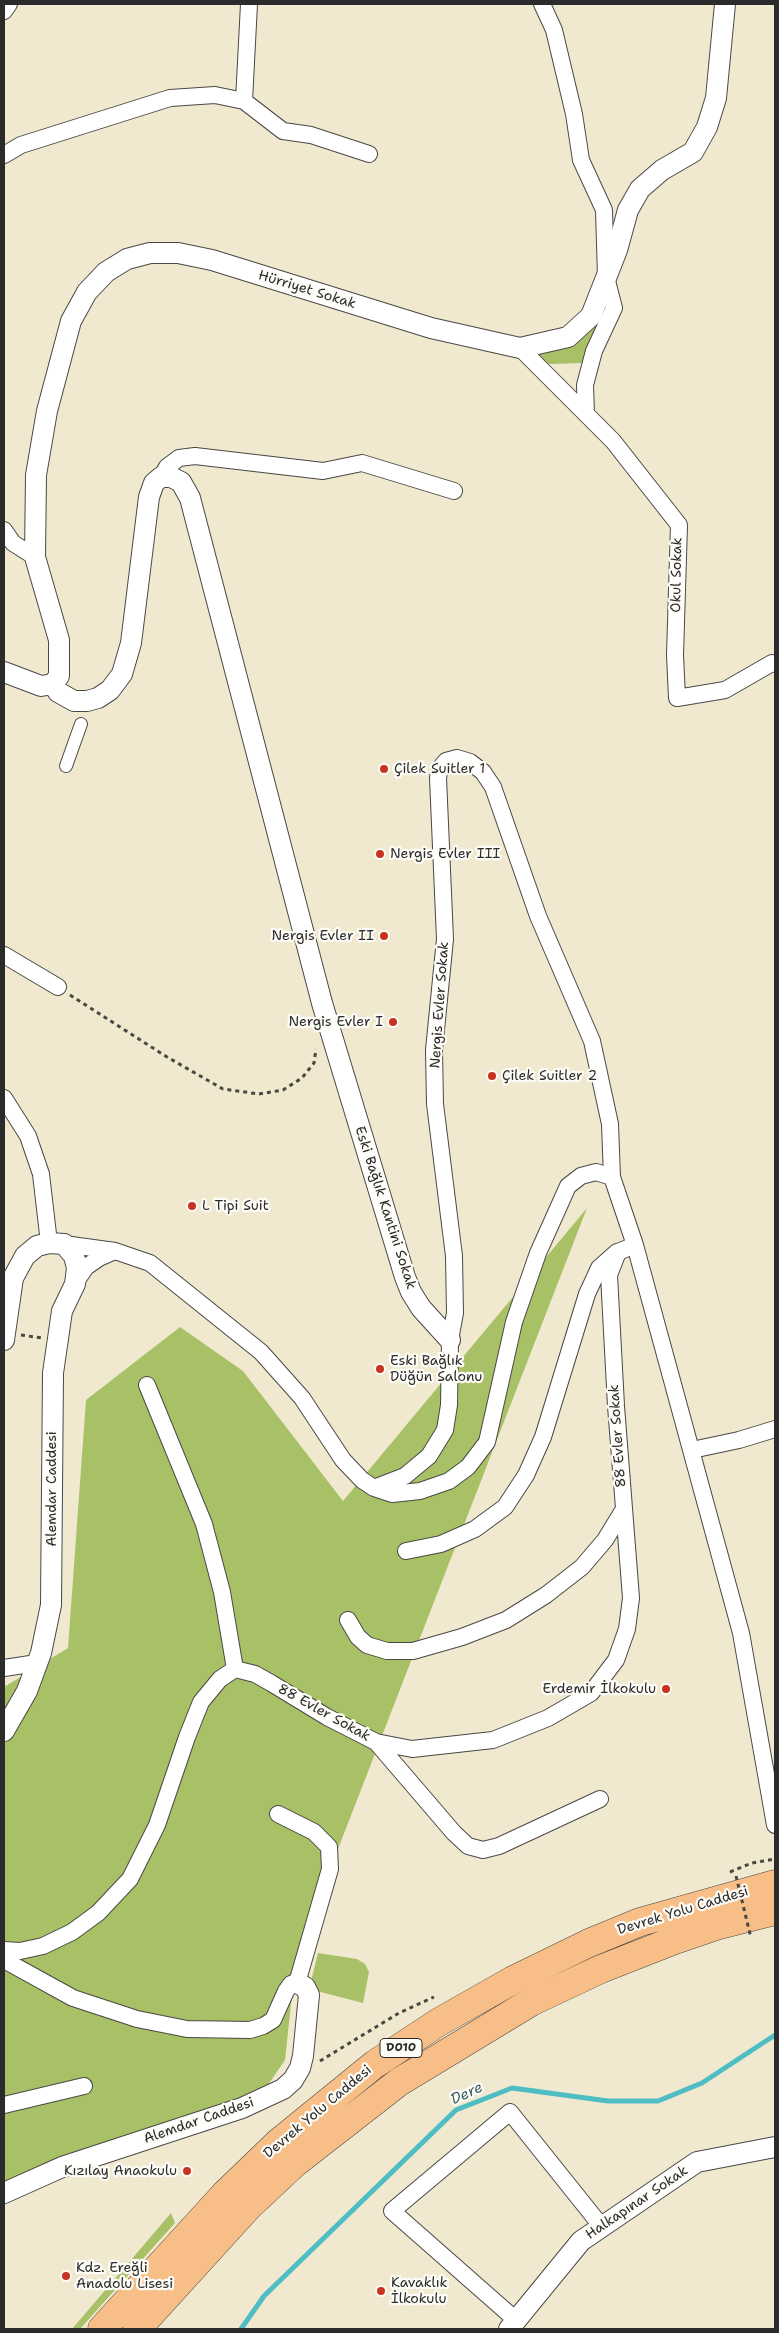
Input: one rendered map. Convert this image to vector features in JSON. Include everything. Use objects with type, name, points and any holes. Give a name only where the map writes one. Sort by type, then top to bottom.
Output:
[{"type":"highway","name":"Devrek Yolu Caddesi","points":[[102,2329],[225,2194],[279,2142],[375,2064],[513,1980],[589,1943],[640,1922],[775,1884]]},
{"type":"highway","name":"Devrek Yolu Caddesi","points":[[138,2329],[248,2208],[302,2158],[400,2082],[531,2002],[601,1969],[662,1944],[716,1926],[775,1911]]},
{"type":"street","points":[[4,11],[9,4]]},
{"type":"street","points":[[244,101],[250,4]]},
{"type":"street","points":[[542,4],[554,30],[574,114],[581,160],[604,210],[606,277],[614,308],[594,351],[585,385],[586,414]]},
{"type":"street","name":"Hürriyet Sokak","points":[[47,685],[59,676],[59,640],[35,557],[36,475],[48,411],[71,321],[87,292],[106,272],[127,259],[150,253],[178,253],[212,260],[431,328],[520,348],[568,337],[591,316],[617,250],[628,210],[640,189],[662,170],[692,152],[707,127],[716,98],[725,4]]},
{"type":"street","points":[[4,155],[21,145],[170,98],[216,95],[244,101],[283,131],[311,135],[369,154]]},
{"type":"street","name":"Okul Sokak","points":[[520,348],[614,441],[678,525],[675,654],[678,698],[725,690],[774,660]]},
{"type":"street","points":[[4,672],[47,685],[74,701],[87,701],[98,698],[110,690],[122,674],[131,643],[145,516],[154,483],[162,477],[167,466],[179,458],[195,456],[323,471],[362,463],[454,491]]},
{"type":"street","name":"Eski Bağlık Kantini Sokak","points":[[162,477],[171,477],[181,482],[190,498],[315,976],[411,1292],[421,1308],[450,1340]]},
{"type":"street","points":[[4,530],[13,543],[35,557]]},
{"type":"street","points":[[66,766],[81,724]]},
{"type":"street","name":"Nergis Evler Sokak","points":[[450,1340],[455,1313],[454,1256],[435,1104],[434,1050],[445,939],[438,778],[440,768],[446,761],[457,758],[470,762],[483,772],[493,787],[538,916],[592,1041],[610,1124],[612,1177]]},
{"type":"street","points":[[4,955],[58,987]]},
{"type":"street","points":[[4,1098],[28,1136],[41,1174],[56,1244]]},
{"type":"street","points":[[4,1337],[13,1278],[25,1256],[37,1246],[56,1244],[115,1251],[150,1264],[260,1352],[302,1398],[343,1460],[362,1480],[374,1488],[392,1494],[420,1491],[448,1481],[468,1467],[487,1442],[514,1322],[538,1253],[568,1186],[580,1176],[596,1172],[612,1177],[635,1245],[741,1633],[775,1825]]},
{"type":"street","name":"Alemdar Caddesi","points":[[4,1732],[27,1691],[37,1663],[51,1605],[53,1374],[62,1311],[75,1284],[77,1268],[74,1256],[56,1244]]},
{"type":"street","points":[[406,1551],[441,1544],[475,1528],[505,1507],[526,1475],[543,1438],[588,1294],[599,1268],[618,1252],[635,1245]]},
{"type":"street","points":[[75,1284],[86,1267],[98,1258],[115,1251]]},
{"type":"street","name":"88 Evler Sokak","points":[[235,1669],[255,1674],[327,1717],[376,1742],[412,1749],[493,1740],[548,1718],[591,1692],[616,1660],[627,1629],[631,1598],[609,1275],[618,1252]]},
{"type":"street","points":[[374,1488],[405,1476],[430,1456],[445,1430],[449,1405],[450,1340]]},
{"type":"street","points":[[4,1950],[20,1951],[43,1946],[72,1932],[98,1913],[130,1879],[157,1825],[187,1736],[201,1702],[220,1678],[235,1669],[222,1592],[204,1524],[147,1385]]},
{"type":"street","points":[[692,1450],[739,1440],[775,1428]]},
{"type":"street","points":[[348,1620],[358,1637],[367,1645],[387,1651],[413,1651],[462,1637],[506,1620],[546,1595],[582,1567],[604,1540],[624,1509]]},
{"type":"street","points":[[4,1668],[37,1663]]},
{"type":"street","points":[[376,1742],[454,1833],[468,1846],[482,1850],[499,1846],[600,1799]]},
{"type":"street","points":[[4,1960],[73,1998],[137,2019],[187,2029],[250,2030],[262,2026],[273,2020],[286,1991],[291,1984],[297,1983],[330,1869],[329,1847],[314,1832],[278,1814]]},
{"type":"street","name":"Alemdar Caddesi","points":[[4,2193],[62,2167],[242,2108],[283,2089],[293,2080],[303,2056],[308,1995],[305,1987],[297,1983]]},
{"type":"street","points":[[4,2105],[84,2086]]},
{"type":"street","points":[[513,2325],[392,2211],[510,2112],[602,2227]]},
{"type":"street","name":"Halkapınar Sokak","points":[[513,2325],[581,2241],[697,2162],[775,2147]]},
{"type":"path","points":[[58,987],[167,1057],[223,1089],[259,1094],[283,1090],[302,1078],[314,1063],[316,1048]]},
{"type":"path","points":[[4,1337],[57,1339]]},
{"type":"path","points":[[736,1876],[751,1938]]},
{"type":"path","points":[[297,2073],[340,2050],[365,2032],[399,2013],[436,1997]]},
{"type":"green space","points":[[604,300],[608,304],[582,363],[549,364],[536,354]]},
{"type":"green space","points":[[587,1208],[296,1957],[285,2060],[257,2101],[4,2194],[4,1687],[68,1648],[86,1400],[180,1327],[243,1371],[343,1501]]},
{"type":"green space","points":[[318,1953],[357,1959],[365,1964],[369,1972],[363,2003],[309,1989]]},
{"type":"green space","points":[[171,2213],[175,2223],[80,2329],[72,2329]]},
{"type":"waterway","name":"Dere","points":[[241,2329],[264,2296],[456,2110],[512,2088],[608,2101],[658,2101],[702,2083],[775,2035]]},
{"type":"place","name":"Çilek Suitler 1","points":[[384,769]]},
{"type":"place","name":"Nergis Evler III","points":[[380,854]]},
{"type":"place","name":"Nergis Evler II","points":[[384,936]]},
{"type":"place","name":"Nergis Evler I","points":[[393,1022]]},
{"type":"place","name":"Çilek Suitler 2","points":[[492,1076]]},
{"type":"place","name":"L Tipi Suit","points":[[192,1206]]},
{"type":"place","name":"Eski Bağlık Düğün Salonu","points":[[380,1369]]},
{"type":"place","name":"Erdemir İlkokulu","points":[[666,1689]]},
{"type":"place","name":"Kızılay Anaokulu","points":[[187,2171]]},
{"type":"place","name":"Kdz. Ereğli Anadolu Lisesi","points":[[66,2276]]},
{"type":"place","name":"Kavaklık İlkokulu","points":[[381,2291]]}]
